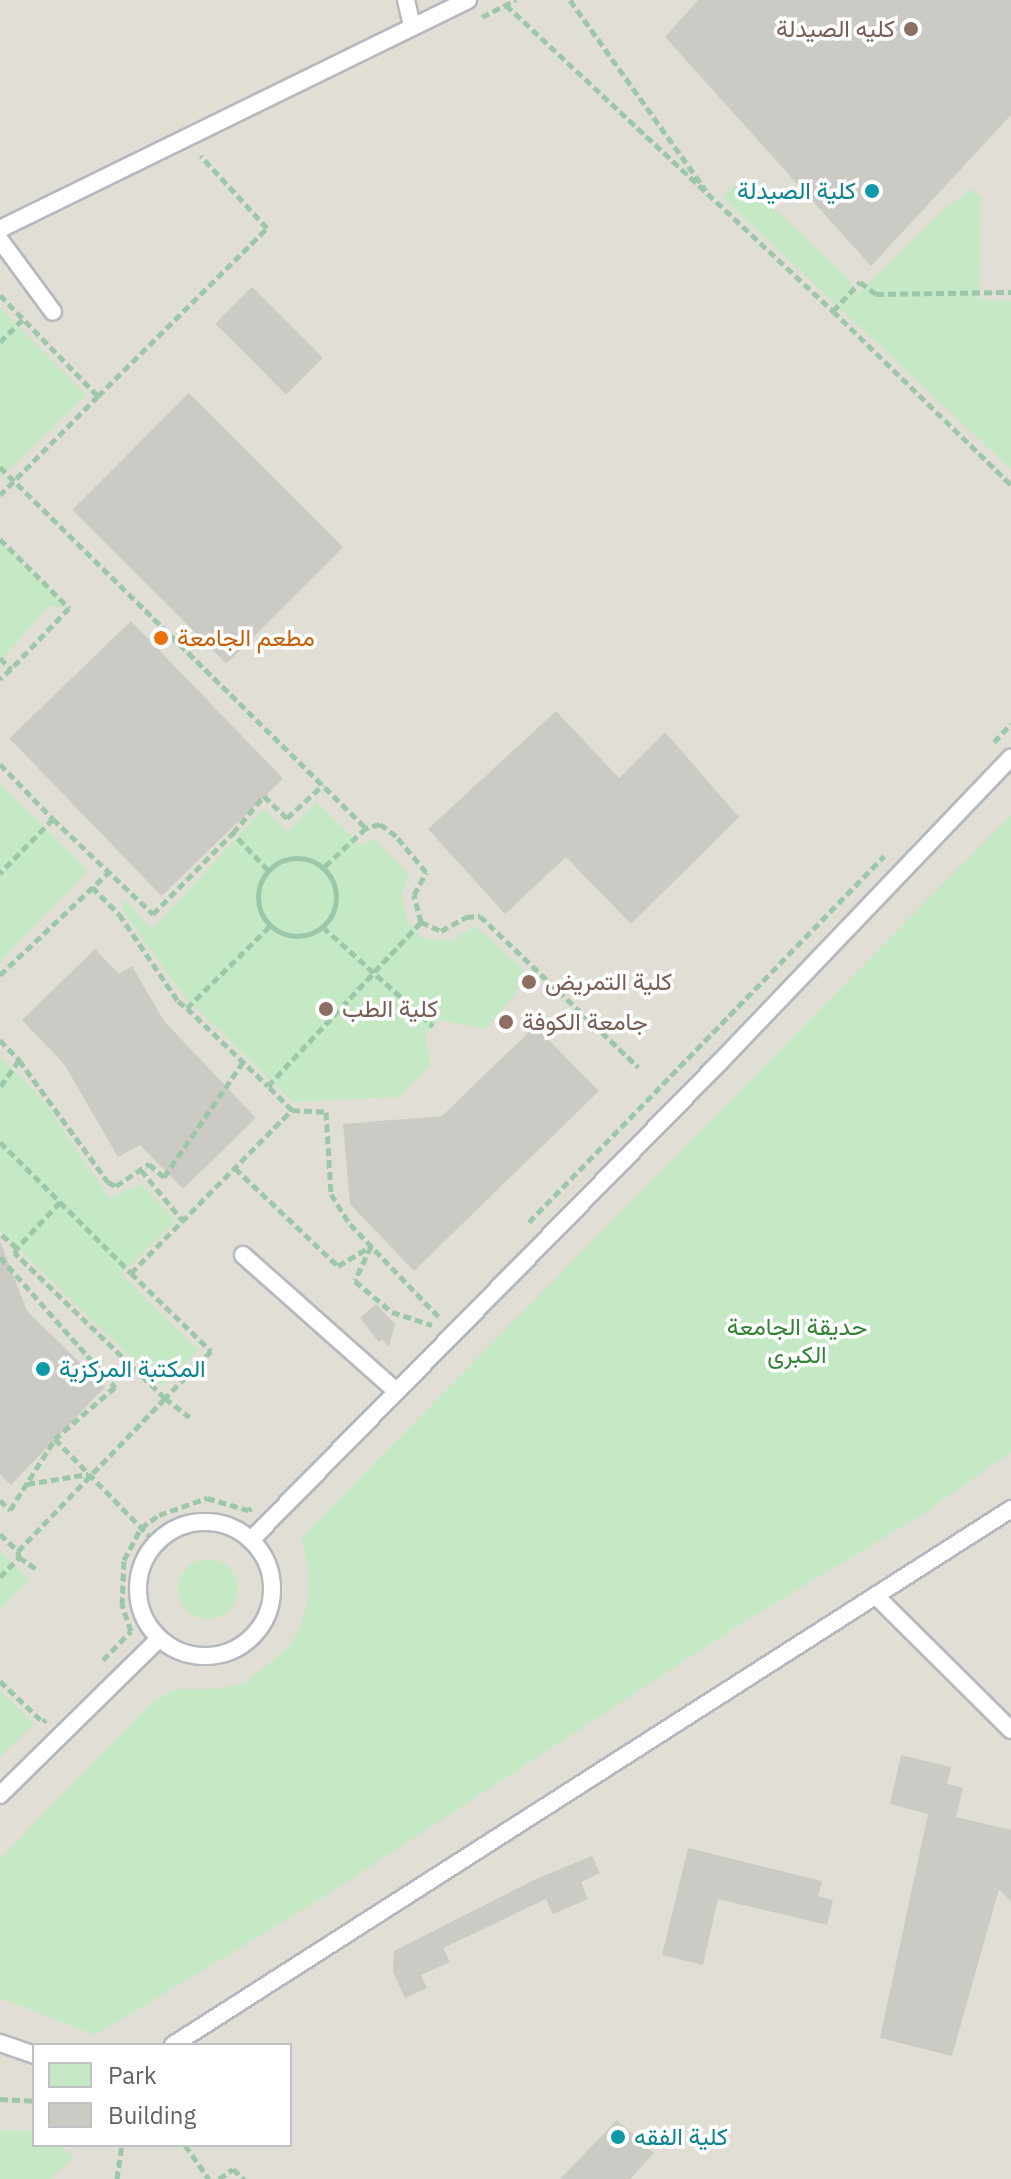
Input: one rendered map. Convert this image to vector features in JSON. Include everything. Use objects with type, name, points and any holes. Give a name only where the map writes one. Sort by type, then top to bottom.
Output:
[{"type":"lane","points":[[406,0],[412,27]]},
{"type":"lane","points":[[0,229],[468,0]]},
{"type":"lane","points":[[0,240],[53,312]]},
{"type":"lane","points":[[251,1540],[720,1062],[1011,758]]},
{"type":"lane","points":[[243,1255],[396,1391]]},
{"type":"lane","points":[[176,2043],[1011,1509]]},
{"type":"lane","points":[[214,1522],[234,1528],[251,1540],[266,1559],[272,1581],[271,1605],[254,1635],[225,1654],[202,1657],[179,1651],[159,1639],[146,1622],[139,1602],[138,1581],[144,1560],[156,1543],[172,1530],[192,1523],[214,1522]]},
{"type":"lane","points":[[876,1596],[1011,1730]]},
{"type":"lane","points":[[0,1795],[159,1639]]},
{"type":"lane","points":[[0,2043],[32,2054]]},
{"type":"path","points":[[570,0],[714,201]]},
{"type":"path","points":[[506,5],[833,311],[1011,485]]},
{"type":"path","points":[[0,495],[267,228],[201,156]]},
{"type":"path","points":[[833,311],[860,282],[876,294],[1011,292]]},
{"type":"path","points":[[0,295],[98,396]]},
{"type":"path","points":[[0,342],[24,318]]},
{"type":"path","points":[[0,467],[366,828]]},
{"type":"path","points":[[0,539],[69,608],[0,679]]},
{"type":"path","points":[[0,658],[11,669]]},
{"type":"path","points":[[989,747],[1011,724]]},
{"type":"path","points":[[0,764],[153,914],[233,833],[264,796],[287,818],[323,785]]},
{"type":"path","points":[[0,873],[53,819]]},
{"type":"path","points":[[323,868],[366,828],[380,824],[426,872],[414,895],[421,922]]},
{"type":"path","points":[[233,833],[268,870]]},
{"type":"path","points":[[525,1226],[888,852]]},
{"type":"path","points":[[299,857],[323,868],[334,884],[336,896],[335,907],[323,927],[314,933],[291,936],[270,926],[257,899],[268,870],[277,863],[299,857]]},
{"type":"path","points":[[0,975],[109,872]]},
{"type":"path","points":[[92,887],[119,914],[171,992],[292,1110],[326,1112],[331,1194],[350,1224],[439,1317]]},
{"type":"path","points":[[421,922],[441,931],[466,917],[480,916],[638,1067]]},
{"type":"path","points":[[268,1086],[421,922]]},
{"type":"path","points":[[187,1008],[270,926]]},
{"type":"path","points":[[323,927],[433,1026]]},
{"type":"path","points":[[0,1040],[19,1060],[108,1182],[116,1186],[149,1164],[164,1177],[243,1062]]},
{"type":"path","points":[[0,1087],[19,1060]]},
{"type":"path","points":[[131,1273],[292,1110]]},
{"type":"path","points":[[0,1142],[211,1351],[89,1474],[0,1577]]},
{"type":"path","points":[[235,1168],[338,1266],[371,1246]]},
{"type":"path","points":[[141,1170],[183,1221]]},
{"type":"path","points":[[60,1202],[15,1253],[165,1398],[189,1417]]},
{"type":"path","points":[[0,1233],[17,1248]]},
{"type":"path","points":[[371,1246],[355,1281],[392,1312],[432,1325]]},
{"type":"path","points":[[0,1257],[115,1387],[55,1439],[10,1510],[0,1500]]},
{"type":"path","points":[[422,1335],[450,1306]]},
{"type":"path","points":[[55,1439],[156,1543]]},
{"type":"path","points":[[27,1484],[89,1474]]},
{"type":"path","points":[[95,1668],[131,1631],[122,1605],[124,1560],[141,1528],[159,1515],[207,1498],[248,1510],[257,1505]]},
{"type":"path","points":[[0,1534],[39,1571]]},
{"type":"path","points":[[0,1681],[43,1722],[53,1711]]},
{"type":"path","points":[[0,2099],[32,2101]]},
{"type":"path","points":[[117,2179],[122,2147]]},
{"type":"path","points":[[186,2147],[209,2179]]},
{"type":"path","points":[[219,2179],[233,2169],[244,2179]]},
{"type":"shaded area","name":"جامعة الكوفة","points":[[0,0],[1011,0],[1011,2179],[0,2179]]},
{"type":"green space","points":[[741,178],[848,278],[858,294],[945,209],[971,189],[981,198],[979,299],[1011,301],[1011,469],[723,198]]},
{"type":"green space","points":[[0,308],[86,395],[0,478]]},
{"type":"green space","points":[[0,541],[69,608],[49,606],[0,661]]},
{"type":"green space","points":[[0,784],[88,870],[0,962]]},
{"type":"green space","points":[[316,802],[362,846],[373,838],[409,875],[402,892],[404,906],[408,921],[422,938],[450,941],[475,926],[530,976],[485,1029],[438,1020],[425,1035],[431,1065],[399,1097],[293,1102],[184,996],[121,908],[125,900],[152,930],[263,809],[287,832]]},
{"type":"green space","name":"حديقة الجامعة الكبرى","points":[[1011,815],[1011,1452],[917,1518],[747,1620],[319,1900],[95,2035],[0,1998],[0,1859],[154,1700],[177,1689],[220,1689],[246,1682],[290,1646],[303,1620],[308,1598],[308,1571],[302,1537]]},
{"type":"green space","points":[[0,1057],[40,1096],[109,1198],[141,1184],[176,1221],[121,1274],[198,1350],[162,1387],[0,1231]]},
{"type":"green space","points":[[0,1551],[29,1580],[0,1610]]},
{"type":"green space","points":[[208,1559],[219,1561],[229,1568],[236,1578],[236,1600],[229,1610],[219,1617],[208,1619],[197,1617],[187,1610],[180,1600],[178,1589],[180,1578],[187,1568],[197,1561]]},
{"type":"green space","points":[[0,1690],[34,1724],[0,1757]]},
{"type":"green space","points":[[0,2130],[32,2130],[32,2147],[61,2147],[74,2157],[50,2179],[0,2179]]},
{"type":"building","name":"كلية الصيدلة","points":[[698,0],[1011,0],[1011,115],[871,266],[665,37]]},
{"type":"building","points":[[252,287],[323,358],[286,394],[215,324]]},
{"type":"building","points":[[189,393],[343,547],[226,664],[72,510]]},
{"type":"building","points":[[131,621],[283,779],[162,896],[9,738]]},
{"type":"building","points":[[556,711],[619,778],[665,732],[739,817],[631,924],[566,857],[505,914],[428,829]]},
{"type":"building","points":[[95,949],[119,974],[132,966],[164,1021],[256,1118],[183,1189],[140,1145],[118,1157],[64,1064],[22,1020]]},
{"type":"building","points":[[535,1026],[599,1091],[414,1271],[350,1204],[343,1124],[442,1116]]},
{"type":"building","name":"المكتبة المركزية","points":[[0,1241],[27,1311],[105,1387],[11,1485],[0,1474]]},
{"type":"building","points":[[376,1304],[395,1324],[389,1347],[382,1339],[379,1342],[360,1318]]},
{"type":"building","points":[[901,1755],[951,1767],[947,1784],[963,1788],[956,1817],[1011,1830],[1011,1902],[999,1889],[952,2056],[880,2038],[928,1814],[890,1804]]},
{"type":"building","points":[[688,1848],[822,1881],[818,1896],[833,1900],[827,1925],[718,1899],[703,1965],[662,1955]]},
{"type":"building","points":[[592,1856],[600,1873],[581,1882],[588,1899],[553,1914],[546,1899],[443,1948],[450,1962],[421,1975],[427,1988],[405,1998],[393,1972],[394,1951],[536,1879]]},
{"type":"building","name":"كلية الفقه","points":[[617,2120],[654,2153],[630,2179],[560,2179]]},
{"type":"place","name":"كليه الصيدلة","points":[[911,29]]},
{"type":"place","name":"كلية الصيدلة","points":[[872,191]]},
{"type":"place","name":"مطعم الجامعة","points":[[161,638]]},
{"type":"place","name":"كلية التمريض","points":[[529,982]]},
{"type":"place","name":"كلية الطب","points":[[326,1009]]},
{"type":"place","name":"جامعة الكوفة","points":[[506,1022]]},
{"type":"place","name":"المكتبة المركزية","points":[[43,1369]]},
{"type":"place","name":"كلية الفقه","points":[[618,2137]]}]
